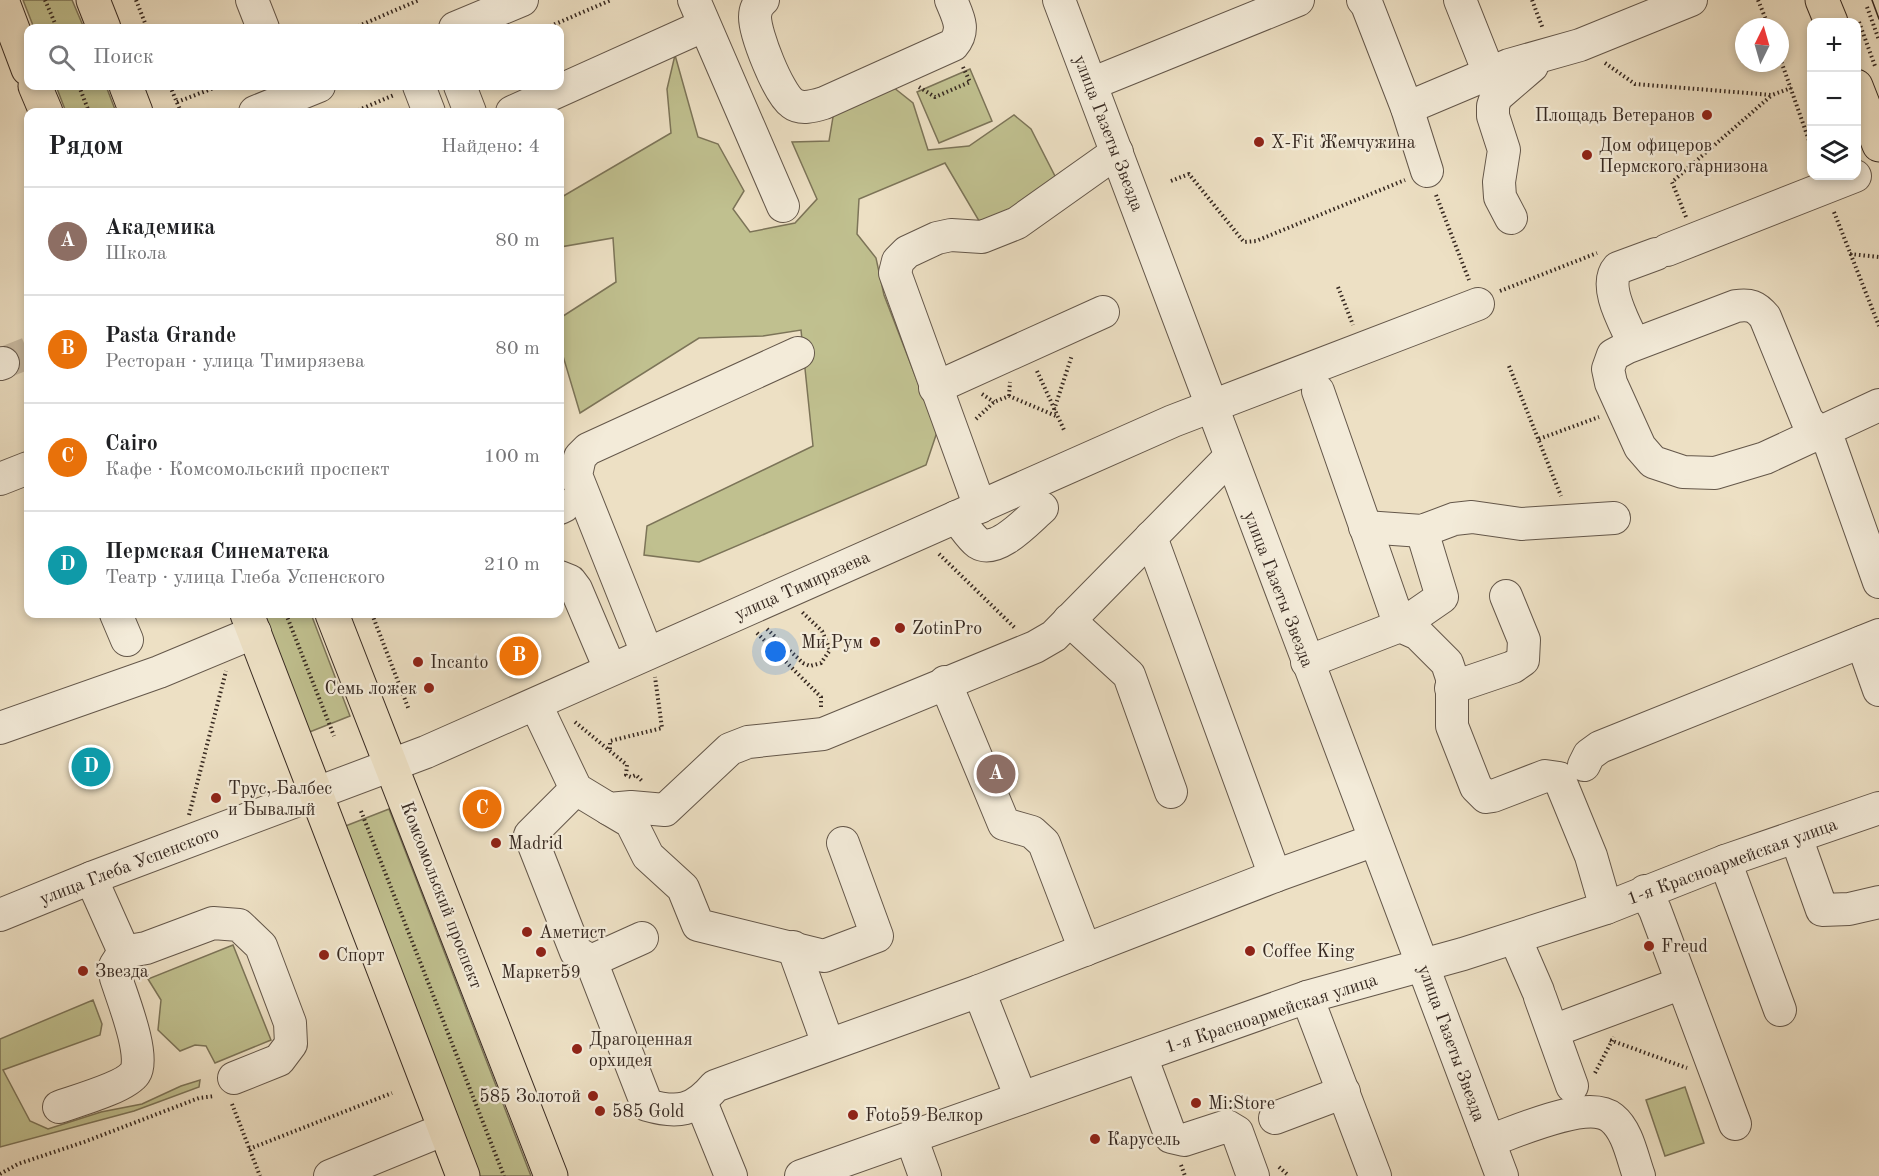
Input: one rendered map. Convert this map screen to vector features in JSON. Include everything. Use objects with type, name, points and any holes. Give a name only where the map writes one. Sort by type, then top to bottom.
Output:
[{"type":"main road","points":[[2,0],[24,58]]},
{"type":"main road","points":[[93,0],[102,24]]},
{"type":"main road","points":[[1822,0],[1843,17]]},
{"type":"main road","points":[[37,90],[44,108]]},
{"type":"main road","points":[[128,90],[134,108]]},
{"type":"main road","points":[[1861,97],[1879,145]]},
{"type":"main road","name":"Комсомольский проспект","points":[[334,618],[551,1176]]},
{"type":"main road","points":[[251,623],[463,1176]]},
{"type":"street","points":[[252,0],[261,24]]},
{"type":"street","points":[[464,24],[522,0]]},
{"type":"street","points":[[763,0],[755,14],[756,27],[783,94],[793,105],[807,107],[824,103],[953,45],[960,37],[961,27],[951,0]]},
{"type":"street","name":"улица Газеты Звезда","points":[[1059,0],[1229,458],[1424,965],[1502,1176]]},
{"type":"street","points":[[1091,84],[1238,11],[1298,0]]},
{"type":"street","points":[[1363,0],[1367,5],[1407,108],[1427,171]]},
{"type":"street","points":[[1460,0],[1489,74]]},
{"type":"street","points":[[1407,108],[1489,74],[1580,45],[1692,0]]},
{"type":"street","points":[[564,84],[698,13],[783,206]]},
{"type":"street","points":[[1511,218],[1500,197],[1499,182],[1504,150],[1492,116],[1493,106],[1496,97],[1516,82],[1543,55]]},
{"type":"street","points":[[266,108],[310,90]]},
{"type":"street","points":[[407,90],[425,108]]},
{"type":"street","points":[[462,90],[468,108]]},
{"type":"street","points":[[520,108],[553,90]]},
{"type":"street","points":[[1042,508],[1001,542],[992,546],[977,542],[968,512],[954,441],[895,273],[898,261],[906,252],[937,238],[951,235],[982,237],[1017,223],[1117,152]]},
{"type":"street","points":[[1861,173],[1879,168]]},
{"type":"street","points":[[1634,345],[1613,289],[1614,273],[1618,268],[1841,180]]},
{"type":"street","name":"улица Тимирязева","points":[[392,764],[536,705],[610,669],[650,659],[968,512],[1211,405],[1474,294]]},
{"type":"street","points":[[1879,405],[1819,433],[1765,458],[1715,473],[1683,472],[1653,462],[1640,447],[1608,369],[1613,356],[1634,345],[1736,306],[1748,304],[1757,308],[1765,317],[1807,420],[1819,433],[1830,444],[1879,582]]},
{"type":"street","points":[[936,388],[1093,316]]},
{"type":"street","points":[[650,659],[576,474],[580,457],[588,449],[798,352]]},
{"type":"street","points":[[1318,391],[1400,626],[1418,634],[1448,663],[1452,726],[1476,787],[1486,797],[1545,776],[1558,778],[1591,856],[1606,908]]},
{"type":"street","points":[[609,809],[632,807],[664,810],[730,749],[747,742],[823,734],[1035,647],[1054,636],[1229,458]]},
{"type":"street","points":[[0,480],[24,470]]},
{"type":"street","points":[[1365,527],[1422,531],[1454,519],[1472,517],[1521,524],[1614,518]]},
{"type":"street","points":[[1307,662],[1400,626],[1442,597],[1422,531]]},
{"type":"street","points":[[1151,537],[1275,876]]},
{"type":"street","points":[[564,579],[570,581],[576,589],[610,669]]},
{"type":"street","points":[[1451,688],[1513,667],[1523,660],[1524,640],[1506,596]]},
{"type":"street","points":[[1069,620],[1129,675],[1171,792]]},
{"type":"street","points":[[0,728],[159,672],[251,623]]},
{"type":"street","points":[[1584,765],[1589,755],[1600,747],[1870,638],[1879,690]]},
{"type":"street","points":[[945,682],[1004,824],[1032,832],[1044,843],[1085,950]]},
{"type":"street","points":[[536,705],[576,789],[631,822],[648,856],[683,888],[698,925],[824,956],[878,936],[843,843]]},
{"type":"street","name":"улица Глеба Успенского","points":[[1,912],[392,764]]},
{"type":"street","points":[[576,789],[530,835],[576,952],[591,961],[647,1105],[670,1112],[701,1102],[715,1086],[979,991],[1374,840]]},
{"type":"street","name":"1-я Красноармейская улица","points":[[810,1174],[1307,997],[1515,938],[1606,908],[1725,861],[1879,808]]},
{"type":"street","points":[[1796,837],[1822,910],[1849,909],[1879,902]]},
{"type":"street","points":[[1725,861],[1780,1010]]},
{"type":"street","points":[[91,878],[124,952]]},
{"type":"street","points":[[1645,891],[1735,1124]]},
{"type":"street","points":[[59,1107],[126,1081],[135,1073],[138,1063],[136,1048],[116,978],[115,966],[124,952],[146,948],[213,923],[239,925],[261,946],[290,1023],[291,1044],[279,1060],[229,1092]]},
{"type":"street","points":[[591,961],[642,938]]},
{"type":"street","points":[[1515,938],[1539,994],[1561,1028],[1572,1086]]},
{"type":"street","points":[[793,947],[828,1044]]},
{"type":"street","points":[[1561,1028],[1682,982]]},
{"type":"street","points":[[979,991],[1021,1098]]},
{"type":"street","points":[[1307,997],[1375,1176]]},
{"type":"street","points":[[1141,1056],[1171,1137],[1184,1140],[1227,1126],[1237,1132],[1253,1176]]},
{"type":"street","points":[[1275,1118],[1344,1092]]},
{"type":"street","points":[[701,1102],[731,1176]]},
{"type":"street","points":[[1489,1142],[1584,1110],[1600,1111],[1612,1118],[1625,1134],[1639,1176]]},
{"type":"street","points":[[330,1176],[446,1130]]},
{"type":"street","points":[[911,1137],[925,1176]]},
{"type":"path","points":[[45,0],[55,24]]},
{"type":"path","points":[[136,0],[145,24]]},
{"type":"path","points":[[363,24],[420,0]]},
{"type":"path","points":[[555,24],[611,0]]},
{"type":"path","points":[[1758,0],[1765,18]]},
{"type":"path","points":[[1867,7],[1879,40]]},
{"type":"path","points":[[1843,17],[1879,76]]},
{"type":"path","points":[[1785,72],[1807,134]]},
{"type":"path","points":[[1635,84],[1772,95]]},
{"type":"path","points":[[1686,218],[1672,182],[1772,95],[1791,88]]},
{"type":"path","points":[[81,90],[87,108]]},
{"type":"path","points":[[172,90],[179,108]]},
{"type":"path","points":[[177,102],[208,90]]},
{"type":"path","points":[[364,108],[407,90]]},
{"type":"path","points":[[1171,181],[1189,174],[1244,242],[1256,241],[1427,171],[1474,294]]},
{"type":"path","points":[[1823,186],[1879,326]]},
{"type":"path","points":[[1850,254],[1879,257]]},
{"type":"path","points":[[1338,287],[1355,330]]},
{"type":"path","points":[[1055,413],[1093,316]]},
{"type":"path","points":[[1026,346],[1064,430]]},
{"type":"path","points":[[1509,366],[1570,521]]},
{"type":"path","points":[[954,441],[994,402],[1009,396],[1055,413]]},
{"type":"path","points":[[1539,439],[1623,409]]},
{"type":"path","points":[[935,550],[1035,647]]},
{"type":"path","points":[[764,625],[802,663],[810,666],[821,663],[830,650],[827,639],[800,609]]},
{"type":"path","points":[[288,618],[334,736]]},
{"type":"path","points":[[374,618],[409,710]]},
{"type":"path","points":[[754,629],[821,697],[819,705],[827,715],[843,726]]},
{"type":"path","points":[[609,749],[610,741],[662,728],[650,659]]},
{"type":"path","points":[[188,819],[227,667]]},
{"type":"path","points":[[566,715],[627,765],[626,775],[636,776],[644,783]]},
{"type":"path","points":[[361,811],[504,1176]]},
{"type":"path","points":[[1561,1028],[1718,1079]]},
{"type":"path","points":[[0,1174],[18,1164],[84,1142],[199,1098],[229,1092],[260,1176]]},
{"type":"path","points":[[249,1149],[392,1093]]},
{"type":"green space","points":[[23,0],[72,0],[82,24],[32,24]]},
{"type":"green space","points":[[675,55],[698,137],[718,144],[744,191],[733,209],[750,232],[795,223],[817,199],[792,142],[829,141],[834,111],[893,87],[913,103],[928,150],[969,146],[1014,115],[1031,129],[1058,182],[982,226],[945,163],[859,199],[857,234],[876,258],[884,295],[937,432],[926,465],[699,562],[644,555],[647,526],[813,446],[801,330],[763,336],[699,338],[580,413],[564,359],[564,315],[616,282],[613,238],[564,246],[564,196],[671,133],[667,89]]},
{"type":"green space","points":[[970,69],[992,121],[939,143],[917,92]]},
{"type":"green space","points":[[58,90],[108,90],[114,108],[64,108]]},
{"type":"green space","points":[[263,618],[313,618],[350,716],[307,733]]},
{"type":"green space","points":[[389,809],[531,1176],[479,1176],[343,827]]},
{"type":"green space","points":[[233,945],[271,1040],[215,1063],[206,1046],[195,1045],[180,1051],[158,1030],[161,1000],[148,979]]},
{"type":"green space","points":[[93,1000],[102,1024],[100,1035],[3,1070],[30,1121],[48,1129],[101,1112],[142,1104],[200,1080],[199,1087],[134,1111],[0,1147],[0,1039]]},
{"type":"green space","points":[[1685,1087],[1704,1143],[1665,1156],[1646,1100]]},
{"type":"tunnel","points":[[3,363],[24,355]]},
{"type":"tram line","points":[[1872,0],[1879,19]]},
{"type":"place","name":"Площадь Ветеранов","points":[[1707,115]]},
{"type":"place","name":"X-Fit Жемчужина","points":[[1259,142]]},
{"type":"place","name":"Дом офицеров Пермского гарнизона","points":[[1587,155]]},
{"type":"place","name":"ZotinPro","points":[[900,628]]},
{"type":"place","name":"Ми Рум","points":[[875,642]]},
{"type":"place","name":"Pasta Grande","points":[[519,656]]},
{"type":"place","name":"Incanto","points":[[418,662]]},
{"type":"place","name":"Семь ложек","points":[[429,688]]},
{"type":"place","name":"Пермская Синематека","points":[[91,767]]},
{"type":"place","name":"Академика","points":[[996,774]]},
{"type":"place","name":"Трус, Балбес и Бывалый","points":[[216,798]]},
{"type":"place","name":"Cairo","points":[[482,809]]},
{"type":"place","name":"Madrid","points":[[496,843]]},
{"type":"place","name":"Аметист","points":[[527,932]]},
{"type":"place","name":"Freud","points":[[1649,946]]},
{"type":"place","name":"Coffee King","points":[[1250,951]]},
{"type":"place","name":"Маркет59","points":[[541,952]]},
{"type":"place","name":"Спорт","points":[[324,955]]},
{"type":"place","name":"Звезда","points":[[83,971]]},
{"type":"place","name":"Драгоценная орхидея","points":[[577,1049]]},
{"type":"place","name":"585 Золотой","points":[[593,1096]]},
{"type":"place","name":"Mi:Store","points":[[1196,1103]]},
{"type":"place","name":"585 Gold","points":[[600,1111]]},
{"type":"place","name":"Foto59 Велкор","points":[[853,1115]]},
{"type":"place","name":"Карусель","points":[[1095,1139]]}]
